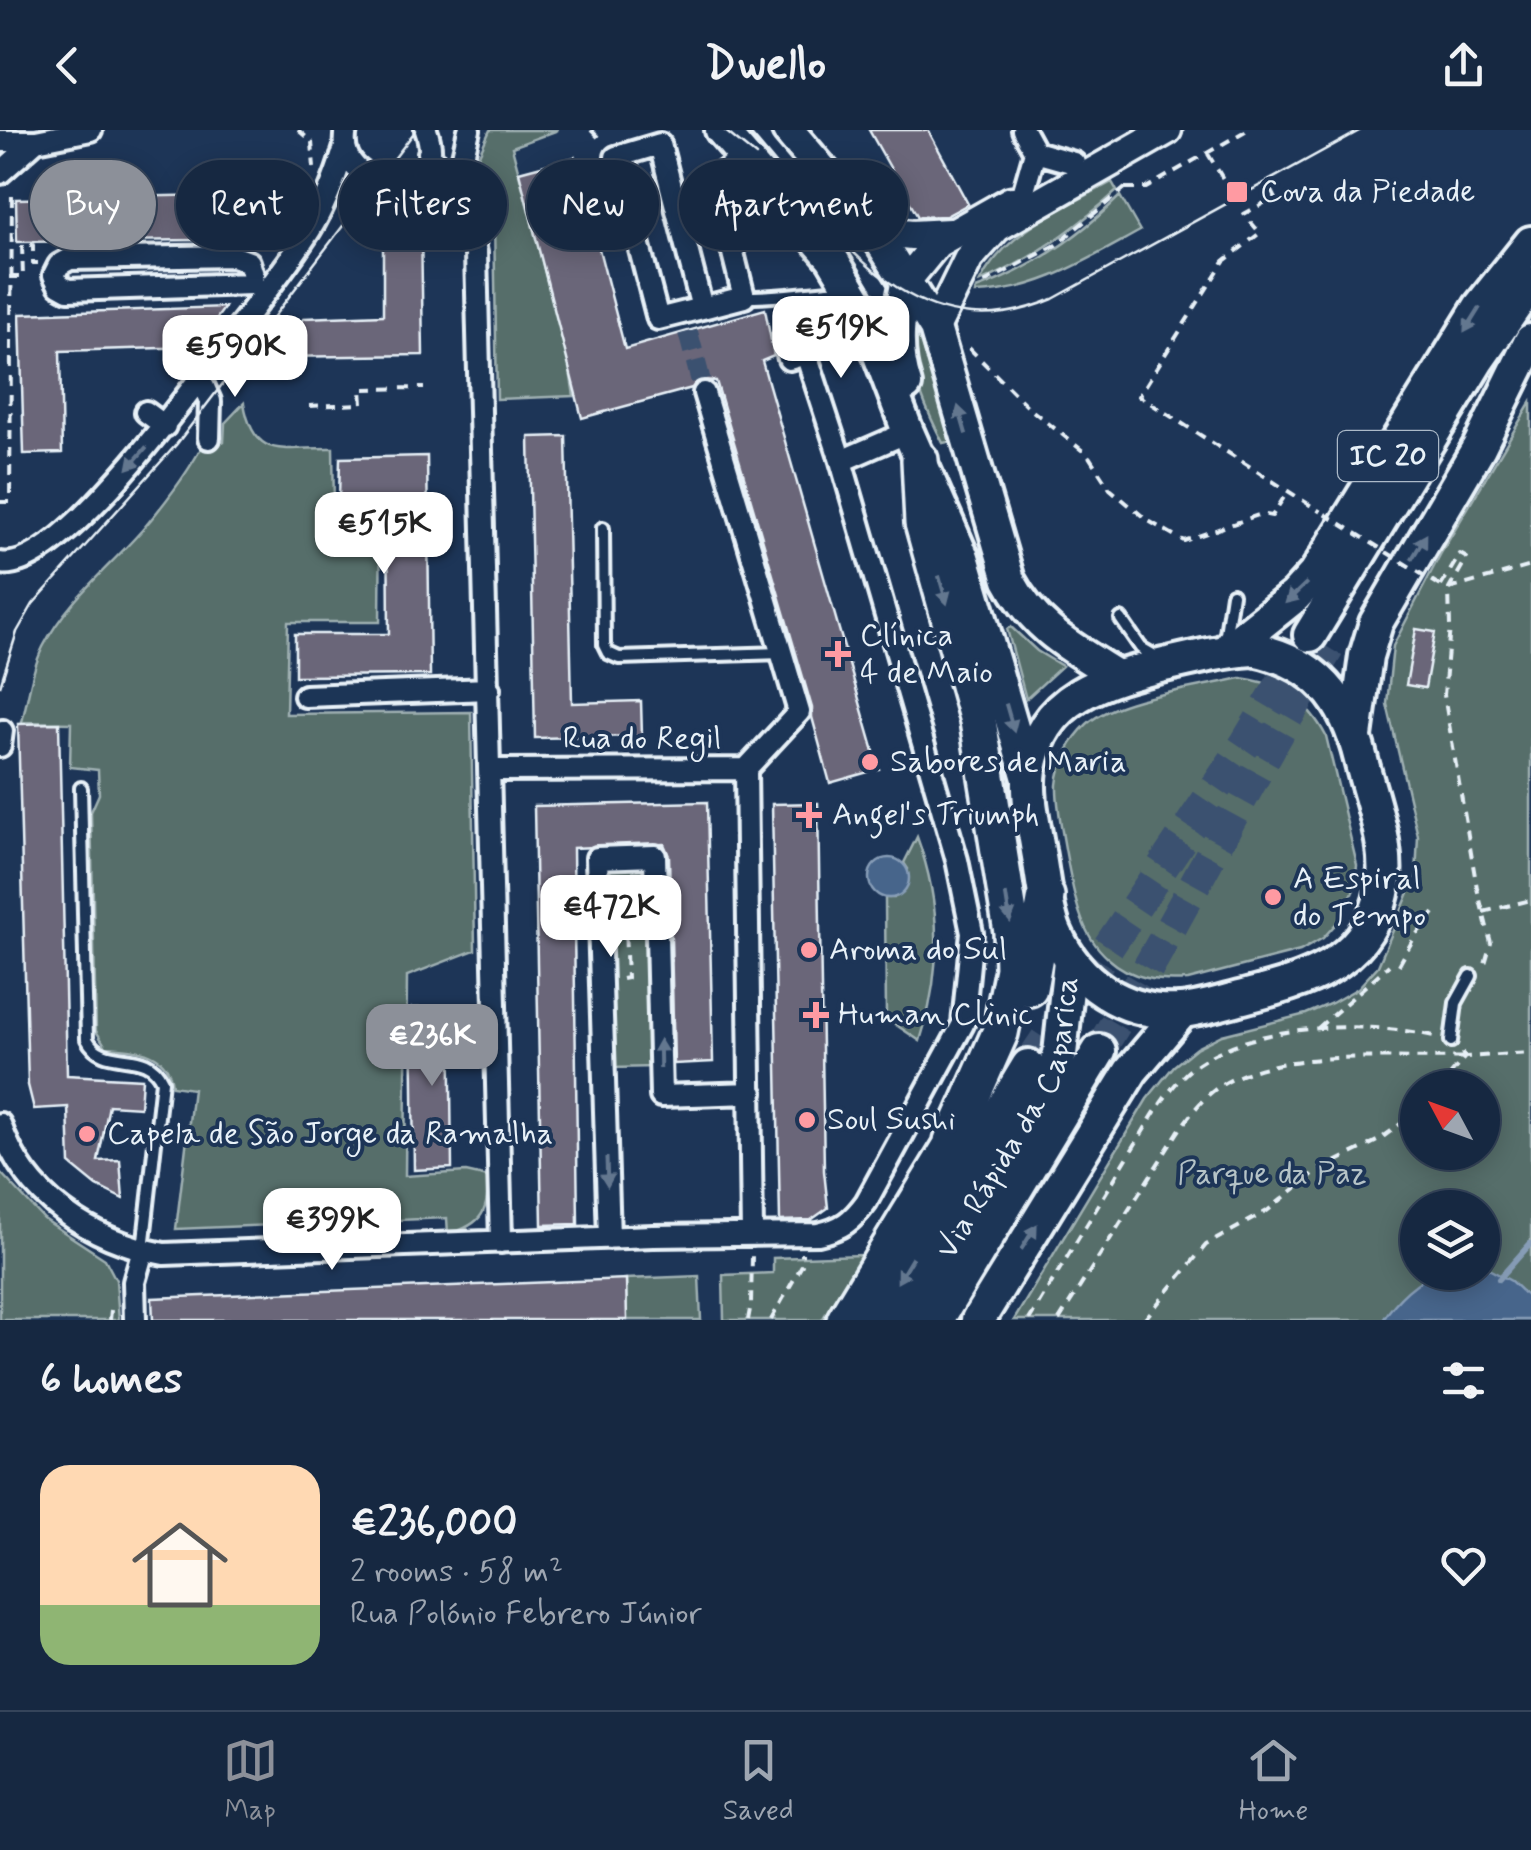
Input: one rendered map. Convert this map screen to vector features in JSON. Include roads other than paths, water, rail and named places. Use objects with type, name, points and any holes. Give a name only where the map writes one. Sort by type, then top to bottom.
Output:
[{"type":"highway","name":"IC 20","points":[[1220,652],[1295,596],[1316,573],[1480,307],[1531,243]]},
{"type":"highway","points":[[1531,282],[1477,361],[1320,641],[1455,434],[1531,337]]},
{"type":"highway","name":"IC 20","points":[[1355,736],[1366,656],[1376,623],[1479,447],[1531,337]]},
{"type":"highway","points":[[914,446],[924,523],[978,721],[1012,932],[1012,968],[1000,1033],[952,1141]]},
{"type":"highway","points":[[1253,650],[1276,654],[1310,670],[1347,715],[1384,862],[1381,898],[1365,935],[1342,960],[1309,979],[1182,1010],[1155,1011],[1128,1004],[1086,979],[1070,961],[1054,929],[1046,896],[1029,782],[1038,743],[1061,708],[1094,684],[1220,652],[1253,650]]},
{"type":"highway","points":[[845,1320],[1018,1037],[1046,896]]},
{"type":"highway","name":"Via Rápida da Caparica","points":[[906,1320],[1050,1082],[1060,1054],[1070,961]]},
{"type":"highway","name":"Via Rápida da Caparica","points":[[978,1320],[1132,1071],[1182,1010]]},
{"type":"highway","points":[[937,1320],[1099,1052]]},
{"type":"highway","points":[[876,1320],[1028,1066]]},
{"type":"main road","points":[[788,130],[814,160]]},
{"type":"main road","points":[[1029,782],[963,557],[948,488],[899,363],[898,321],[907,280],[922,258],[950,233],[1133,130]]},
{"type":"main road","points":[[935,328],[969,258],[985,238],[1167,130]]},
{"type":"main road","points":[[727,137],[832,258],[857,301],[963,557]]},
{"type":"main road","points":[[908,235],[950,233]]},
{"type":"main road","points":[[887,250],[935,328],[1009,580],[1036,621],[1117,676]]},
{"type":"street","points":[[0,141],[36,142],[90,130]]},
{"type":"street","points":[[462,160],[469,130]]},
{"type":"street","points":[[1023,130],[1036,152],[1074,163]]},
{"type":"street","points":[[344,136],[352,160]]},
{"type":"street","points":[[2,564],[21,562],[34,555],[84,514],[164,426],[310,231],[334,182],[344,136]]},
{"type":"street","points":[[3,169],[36,142]]},
{"type":"street","points":[[691,318],[678,212],[660,144],[616,157],[658,319],[691,318],[744,297],[732,250]]},
{"type":"street","points":[[1023,194],[1036,152]]},
{"type":"street","points":[[476,250],[490,689],[501,1242]]},
{"type":"street","points":[[233,256],[248,262],[253,275],[251,284],[68,290],[58,285],[54,275],[59,265],[70,260],[233,256]]},
{"type":"street","points":[[0,1124],[22,1169],[54,1204],[108,1239],[164,1254],[802,1234],[838,1230],[856,1216],[963,1024],[972,933],[957,860],[840,460],[806,354],[789,359],[784,338],[857,301]]},
{"type":"street","points":[[200,378],[210,400],[209,438]]},
{"type":"street","points":[[704,394],[799,712],[746,769]]},
{"type":"street","points":[[146,412],[164,426]]},
{"type":"street","points":[[840,460],[914,446]]},
{"type":"street","points":[[305,696],[490,689]]},
{"type":"street","name":"Rua do Regil","points":[[492,770],[746,769],[752,1235]]},
{"type":"street","points":[[609,1238],[597,858],[655,856],[661,1096],[752,1093]]},
{"type":"street","points":[[135,1320],[134,1282],[143,1250]]},
{"type":"lane","points":[[744,297],[776,298],[807,292],[857,301]]},
{"type":"lane","points":[[603,528],[604,644],[611,655],[619,658],[782,653]]},
{"type":"lane","points":[[1220,652],[1232,594]]},
{"type":"lane","points":[[1121,619],[1141,648],[1170,664]]},
{"type":"lane","points":[[80,788],[88,1039],[93,1050],[104,1056],[146,1062],[162,1080],[143,1250]]},
{"type":"lane","points":[[1451,1041],[1456,1003],[1471,976]]},
{"type":"water","points":[[889,858],[903,864],[909,878],[903,892],[889,898],[875,892],[869,878],[875,864]]},
{"type":"water","points":[[1500,1275],[1531,1300],[1531,1320],[1383,1320],[1410,1290],[1500,1290]]},
{"type":"waterway","points":[[1500,1278],[1530,1244]]},
{"type":"tunnel","points":[[688,332],[704,393]]},
{"type":"tunnel","points":[[1028,1066],[1246,743],[1308,639]]},
{"type":"tunnel","points":[[1099,1051],[1329,647]]},
{"type":"tram line","points":[[0,686],[17,632],[33,604],[176,445],[416,130]]},
{"type":"tram line","points":[[724,130],[756,156]]},
{"type":"tram line","points":[[747,130],[842,241],[876,273],[914,297],[955,312],[1001,313],[1053,299],[1361,130]]},
{"type":"place","name":"Cova da Piedade","points":[[1237,192]]},
{"type":"place","name":"Clínica 4 de Maio","points":[[838,654]]},
{"type":"place","name":"Sabores de Maria","points":[[870,762]]},
{"type":"place","name":"Angel's Triumph","points":[[809,815]]},
{"type":"place","name":"A Espiral do Tempo","points":[[1273,897]]},
{"type":"place","name":"Aroma do Sul","points":[[809,950]]},
{"type":"place","name":"Human Clinic","points":[[816,1015]]},
{"type":"place","name":"Soul Sushi","points":[[807,1120]]},
{"type":"place","name":"Capela de São Jorge da Ramalha","points":[[87,1134]]},
{"type":"park label","name":"Parque da Paz","points":[[1272,1174]]}]
